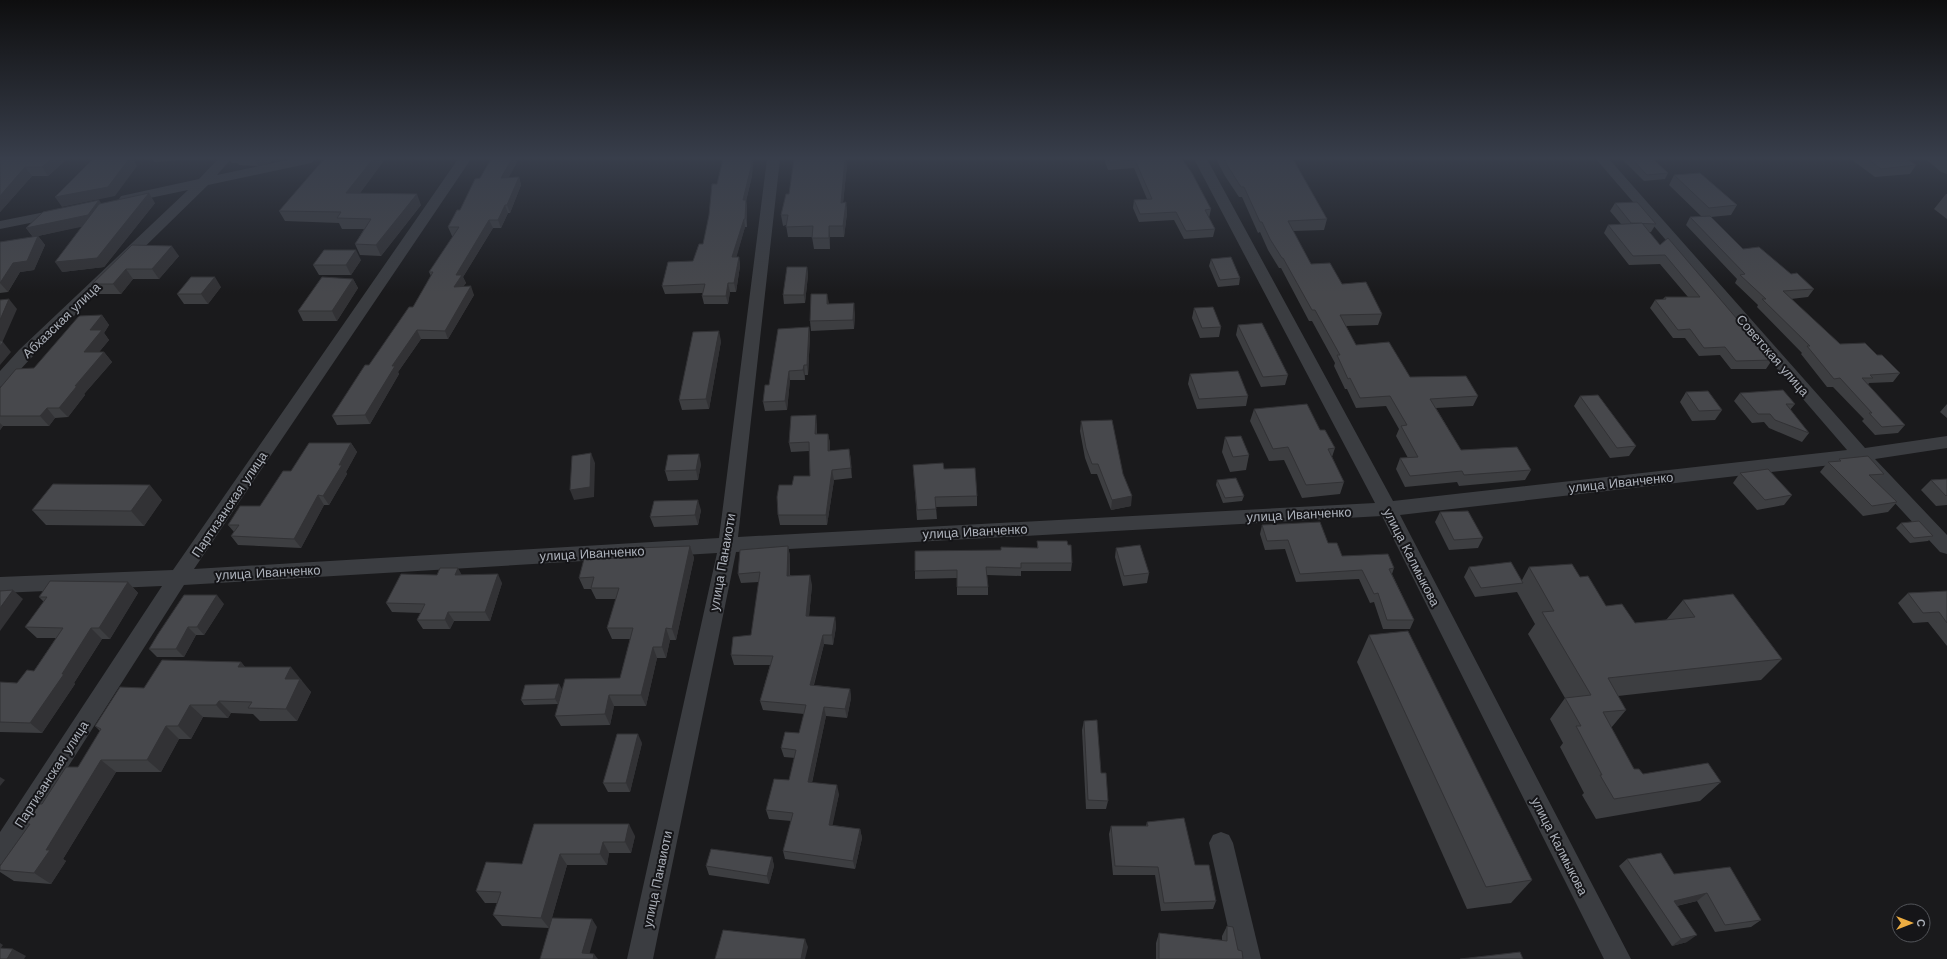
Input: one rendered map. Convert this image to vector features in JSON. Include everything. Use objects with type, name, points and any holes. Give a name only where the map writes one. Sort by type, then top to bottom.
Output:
[{"type":"street","name":"Абхазская улица","points":[[0,381],[25,354],[181,204]]},
{"type":"street","name":"Партизанская улица","points":[[0,853],[178,578],[434,204]]},
{"type":"street","name":"улица Панаиоти","points":[[640,959],[728,545],[769,204]]},
{"type":"street","name":"улица Калмыкова","points":[[1224,204],[1388,509],[1618,959]]},
{"type":"street","name":"Советская улица","points":[[1641,204],[1861,455],[1947,547]]},
{"type":"street","points":[[0,225],[70,211]]},
{"type":"street","name":"улица Иванченко","points":[[0,585],[178,578],[728,545],[1388,509],[1861,455],[1947,442]]},
{"type":"street","points":[[1221,843],[1248,959]]},
{"type":"building","points":[[81,204],[96,204],[88,215],[26,228],[43,212]]},
{"type":"building","points":[[99,204],[140,204],[97,258],[55,262]]},
{"type":"building","points":[[285,204],[409,204],[376,245],[355,244],[371,219],[337,218],[341,212],[279,211]]},
{"type":"building","points":[[463,204],[508,204],[505,205],[498,220],[489,220],[456,275],[462,275],[454,287],[471,286],[445,331],[417,330],[392,366],[395,366],[365,415],[332,416],[365,365],[369,365],[409,307],[413,307],[433,272],[429,272],[459,227],[448,227],[457,210],[460,210]]},
{"type":"building","points":[[710,204],[746,204],[745,219],[732,257],[739,257],[734,283],[728,283],[726,296],[702,296],[705,284],[662,286],[668,262],[693,261],[699,244],[703,244]]},
{"type":"building","points":[[784,204],[846,204],[843,226],[829,226],[829,238],[812,238],[813,226],[786,227],[788,215],[781,215]]},
{"type":"building","points":[[1136,204],[1208,204],[1211,209],[1205,210],[1215,229],[1186,231],[1176,212],[1140,214]]},
{"type":"building","points":[[1252,204],[1318,204],[1327,219],[1288,221],[1311,264],[1330,263],[1342,284],[1366,282],[1382,314],[1340,315],[1356,345],[1389,342],[1410,377],[1466,376],[1478,396],[1430,399],[1461,450],[1517,447],[1531,470],[1464,475],[1462,471],[1410,476],[1400,458],[1418,457],[1401,426],[1407,425],[1390,396],[1360,398],[1350,378],[1348,379],[1337,355],[1340,355],[1315,310],[1312,310],[1283,258],[1270,239],[1262,222],[1260,222]]},
{"type":"building","points":[[1616,204],[1639,204],[1656,224],[1631,223]]},
{"type":"building","points":[[1704,204],[1737,205],[1709,208]]},
{"type":"building","points":[[1710,216],[1743,249],[1759,247],[1791,274],[1797,273],[1814,289],[1783,291],[1840,344],[1865,343],[1877,355],[1882,355],[1900,373],[1870,375],[1873,378],[1862,378],[1905,425],[1882,427],[1869,413],[1872,413],[1840,378],[1834,379],[1807,346],[1810,346],[1762,299],[1766,299],[1740,275],[1745,274],[1690,217]]},
{"type":"building","points":[[1642,223],[1660,245],[1668,238],[1772,360],[1736,361],[1725,347],[1704,348],[1690,329],[1678,330],[1655,300],[1666,299],[1665,297],[1700,297],[1665,255],[1633,256],[1608,225]]},
{"type":"building","points":[[38,236],[27,261],[13,263],[0,283],[0,242]]},
{"type":"building","points":[[132,245],[172,246],[152,269],[126,269],[113,284],[92,284]]},
{"type":"building","points":[[324,250],[356,250],[346,265],[313,265]]},
{"type":"building","points":[[1231,257],[1240,278],[1220,280],[1211,259]]},
{"type":"building","points":[[787,267],[807,267],[804,295],[783,295]]},
{"type":"building","points":[[191,277],[215,277],[201,294],[177,294]]},
{"type":"building","points":[[322,277],[353,279],[332,311],[298,311]]},
{"type":"building","points":[[811,294],[827,294],[827,304],[854,303],[853,320],[810,321]]},
{"type":"building","points":[[9,299],[0,320],[0,300]]},
{"type":"building","points":[[1213,307],[1221,327],[1202,328],[1194,308]]},
{"type":"building","points":[[102,315],[90,330],[102,330],[84,352],[104,352],[75,386],[77,386],[59,408],[47,408],[40,416],[0,416],[0,388],[16,369],[34,368],[79,316]]},
{"type":"building","points":[[1262,323],[1288,375],[1263,377],[1238,325]]},
{"type":"building","points":[[809,327],[807,365],[804,365],[803,370],[789,371],[785,401],[763,402],[765,385],[769,385],[778,329]]},
{"type":"building","points":[[719,331],[706,399],[679,400],[693,332]]},
{"type":"building","points":[[1238,371],[1248,396],[1199,399],[1190,374]]},
{"type":"building","points":[[1783,390],[1795,404],[1786,404],[1809,433],[1775,420],[1770,414],[1758,414],[1740,393]]},
{"type":"building","points":[[1708,391],[1722,410],[1699,411],[1686,392]]},
{"type":"building","points":[[1598,395],[1636,446],[1617,448],[1580,396]]},
{"type":"building","points":[[1307,404],[1320,430],[1325,430],[1335,448],[1328,449],[1344,482],[1306,485],[1288,447],[1273,449],[1254,409]]},
{"type":"building","points":[[816,415],[815,434],[828,434],[828,451],[849,449],[851,468],[832,470],[826,515],[778,515],[777,497],[779,485],[792,485],[794,476],[810,476],[809,442],[789,443],[791,416]]},
{"type":"building","points":[[1112,420],[1123,474],[1132,496],[1112,500],[1098,464],[1092,464],[1086,448],[1081,421]]},
{"type":"building","points":[[1241,436],[1249,455],[1233,457],[1225,437]]},
{"type":"building","points":[[309,443],[351,443],[339,465],[342,465],[323,496],[318,495],[294,539],[231,536],[239,525],[228,525],[240,506],[260,506],[283,471],[291,471]]},
{"type":"building","points":[[591,453],[590,487],[570,490],[572,456]]},
{"type":"building","points":[[699,454],[696,470],[665,471],[668,455]]},
{"type":"building","points":[[1868,456],[1884,474],[1869,475],[1897,502],[1872,506],[1828,462],[1841,461],[1839,459]]},
{"type":"building","points":[[943,463],[944,469],[975,468],[977,496],[935,497],[936,509],[917,510],[913,465]]},
{"type":"building","points":[[1768,469],[1792,495],[1765,500],[1740,473]]},
{"type":"building","points":[[1236,478],[1244,496],[1225,498],[1217,480]]},
{"type":"building","points":[[1947,479],[1947,495],[1946,496],[1931,480]]},
{"type":"building","points":[[53,484],[150,485],[131,511],[32,510]]},
{"type":"building","points":[[698,500],[695,515],[650,517],[654,501]]},
{"type":"building","points":[[1468,511],[1483,538],[1454,540],[1440,512]]},
{"type":"building","points":[[1919,521],[1933,536],[1914,538],[1901,523]]},
{"type":"building","points":[[1320,522],[1328,543],[1337,543],[1342,556],[1388,554],[1394,568],[1389,569],[1414,620],[1387,620],[1378,593],[1374,594],[1362,570],[1300,574],[1288,540],[1267,541],[1262,525]]},
{"type":"building","points":[[1037,541],[1067,541],[1068,545],[1071,545],[1072,563],[1021,563],[1021,568],[986,567],[988,587],[957,587],[957,570],[915,571],[915,551],[1001,550],[1001,547],[1038,548]]},
{"type":"building","points":[[1140,545],[1149,573],[1124,576],[1116,548]]},
{"type":"building","points":[[690,546],[672,629],[666,628],[662,647],[653,647],[641,695],[609,695],[605,714],[555,716],[565,679],[620,678],[633,628],[607,628],[619,588],[591,588],[594,577],[579,578],[584,559],[634,558],[636,548]]},
{"type":"building","points":[[788,546],[787,576],[810,575],[806,616],[835,617],[832,635],[823,635],[810,685],[850,689],[845,709],[824,707],[808,782],[837,785],[829,825],[860,829],[853,861],[783,851],[793,813],[766,810],[774,779],[789,780],[796,750],[781,748],[785,732],[799,733],[806,705],[760,701],[773,656],[731,655],[733,637],[751,635],[760,572],[738,574],[740,550]]},
{"type":"building","points":[[1511,562],[1523,583],[1481,588],[1469,567]]},
{"type":"building","points":[[1572,564],[1580,577],[1588,576],[1606,606],[1622,604],[1635,623],[1695,617],[1683,600],[1733,594],[1782,659],[1608,678],[1626,710],[1603,712],[1634,769],[1639,769],[1643,774],[1708,763],[1721,782],[1614,799],[1600,775],[1602,775],[1576,726],[1581,726],[1565,698],[1591,695],[1542,612],[1554,611],[1529,567]]},
{"type":"building","points":[[440,568],[458,568],[455,575],[498,574],[485,612],[448,612],[445,620],[417,620],[425,604],[386,603],[401,574],[437,575]]},
{"type":"building","points":[[50,581],[128,582],[99,628],[91,628],[62,674],[64,674],[30,723],[0,722],[0,682],[17,683],[27,670],[34,671],[63,628],[25,627],[47,597],[39,597]]},
{"type":"building","points":[[13,590],[0,608],[0,591]]},
{"type":"building","points":[[1947,591],[1947,623],[1939,612],[1923,613],[1908,593]]},
{"type":"building","points":[[184,595],[217,595],[197,627],[188,627],[176,649],[149,649],[158,634]]},
{"type":"building","points":[[1408,631],[1532,880],[1486,887],[1369,635]]},
{"type":"building","points":[[162,660],[241,662],[238,667],[291,667],[285,679],[300,679],[286,709],[248,708],[252,702],[219,701],[216,705],[190,705],[178,726],[166,726],[147,760],[101,760],[46,850],[50,850],[34,873],[0,870],[0,866],[30,824],[26,824],[39,804],[42,804],[66,767],[78,767],[101,729],[95,726],[120,687],[144,688]]},
{"type":"building","points":[[559,684],[555,699],[521,700],[525,685]]},
{"type":"building","points":[[1097,720],[1101,773],[1106,773],[1108,801],[1088,800],[1084,721]]},
{"type":"building","points":[[617,734],[638,734],[626,783],[603,783]]},
{"type":"building","points":[[1184,818],[1195,865],[1209,865],[1216,901],[1164,903],[1158,867],[1115,866],[1111,826],[1148,826],[1147,822]]},
{"type":"building","points":[[534,824],[629,824],[625,842],[603,842],[600,854],[560,854],[541,918],[493,915],[501,892],[476,891],[486,862],[522,864]]},
{"type":"building","points":[[711,849],[772,857],[767,876],[706,866]]},
{"type":"building","points":[[1661,853],[1674,874],[1730,867],[1761,920],[1725,925],[1707,893],[1674,901],[1697,935],[1681,939],[1627,859]]},
{"type":"building","points":[[552,918],[592,919],[582,953],[594,954],[593,959],[540,959]]},
{"type":"building","points":[[1227,926],[1233,927],[1238,950],[1242,951],[1243,959],[1159,959],[1159,933],[1227,941]]},
{"type":"building","points":[[723,930],[805,939],[801,959],[715,959]]},
{"type":"building","points":[[0,948],[13,949],[7,959],[0,959]]},
{"type":"building","points":[[1520,952],[1523,959],[1460,959]]}]
